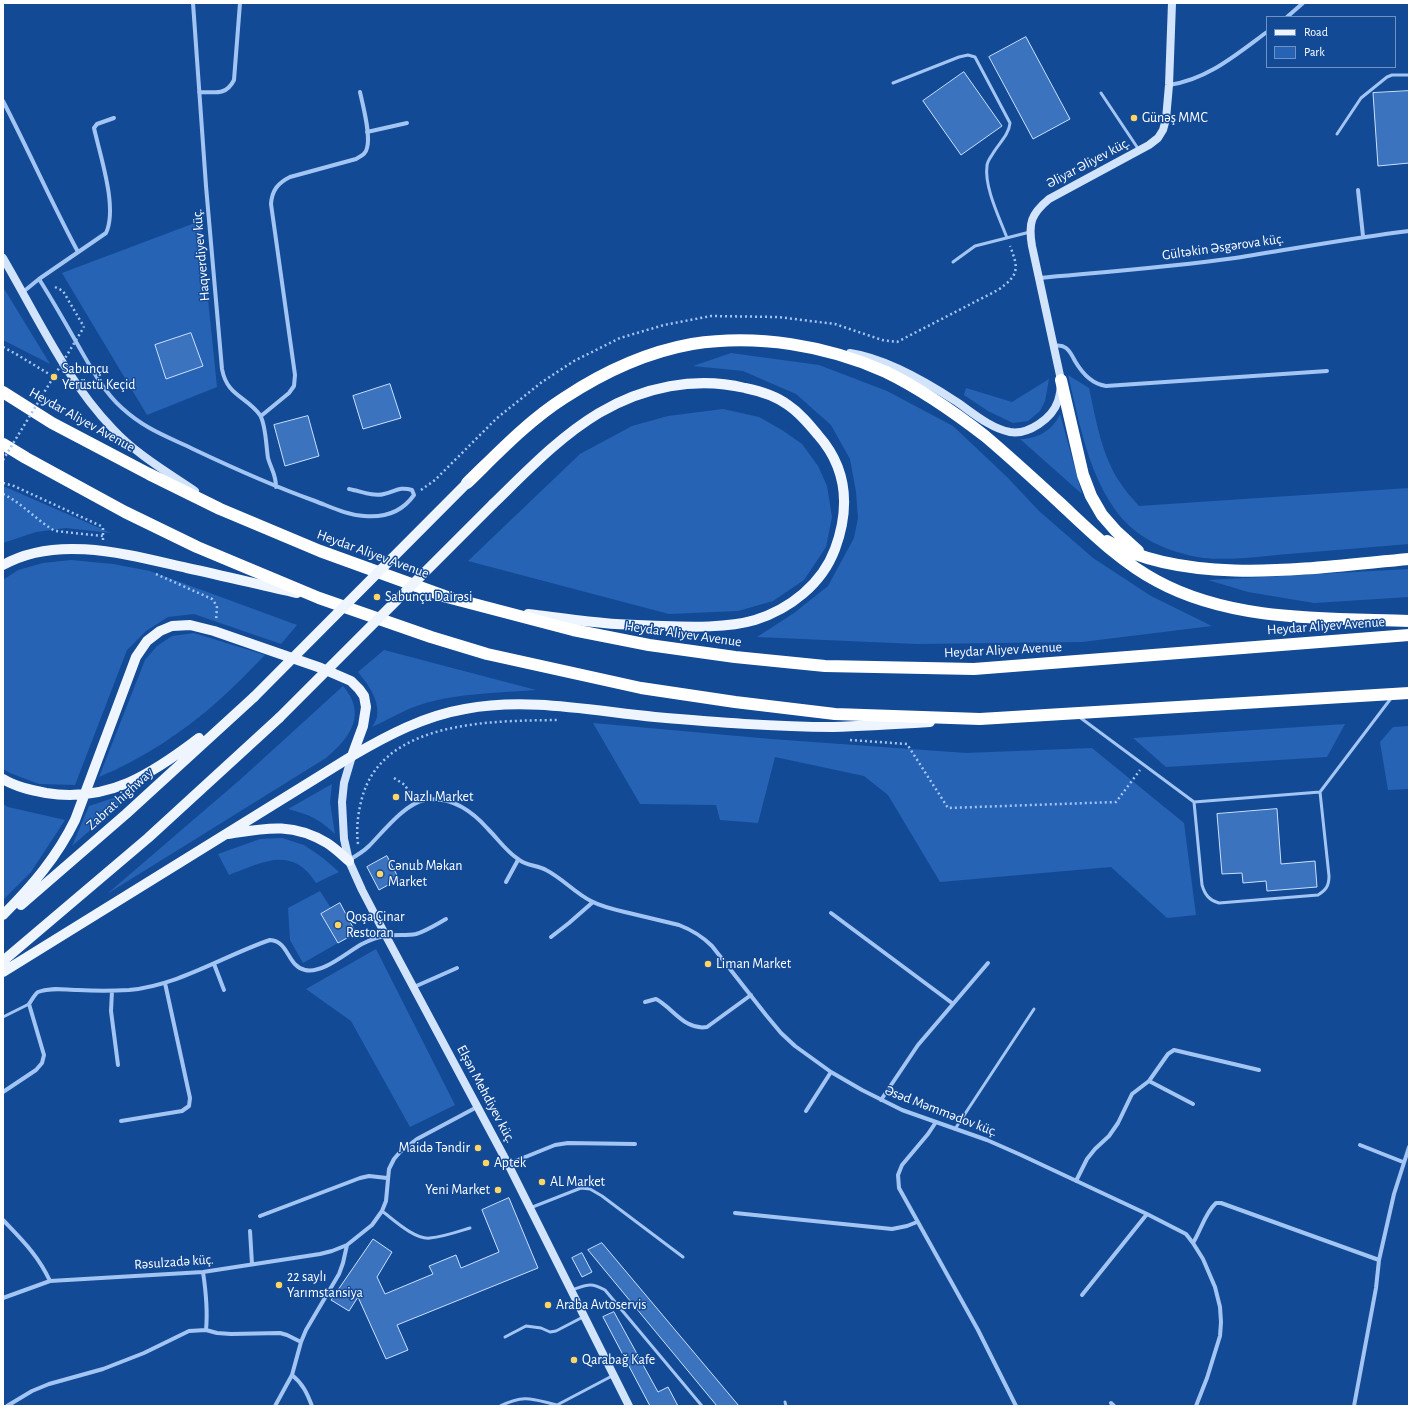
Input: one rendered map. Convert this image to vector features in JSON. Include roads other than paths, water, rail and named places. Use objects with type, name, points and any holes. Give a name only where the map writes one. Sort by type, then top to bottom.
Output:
[{"type":"highway","points":[[467,483],[525,427],[562,399],[599,377],[636,360],[691,344],[753,341],[782,343],[815,348],[839,355],[885,372],[920,391],[956,414],[1011,458],[1087,529],[1134,568],[1158,582],[1191,597],[1241,610],[1287,615],[1409,621]]},
{"type":"highway","points":[[1061,380],[1083,475],[1091,496],[1102,515],[1116,531],[1133,547],[1148,558]]},
{"type":"highway","name":"Heydar Aliyev Avenue","points":[[3,392],[52,423],[149,474],[220,509],[320,551],[447,597],[573,630],[649,645],[735,657],[825,666],[974,669],[1409,635]]},
{"type":"highway","points":[[3,444],[118,508],[197,547],[319,598],[431,637],[486,654],[641,688],[735,702],[835,714],[980,719],[1409,693]]},
{"type":"highway","points":[[1087,529],[1110,542],[1148,558],[1167,564],[1193,568],[1251,570],[1286,569],[1409,559]]},
{"type":"main road","points":[[3,961],[148,838],[279,718],[537,462],[566,436],[598,414],[634,396],[660,388],[699,383],[730,384],[762,392],[787,404],[808,422],[827,445],[839,468],[843,492],[844,513],[840,535],[832,558],[821,575],[806,592],[773,613],[754,620],[724,625],[688,627],[606,623],[498,610]]},
{"type":"main road","points":[[3,779],[30,790],[57,795],[84,795],[110,790],[125,785],[162,766],[254,697],[467,483]]},
{"type":"main road","points":[[3,565],[13,559],[38,551],[68,548],[108,552],[146,559],[319,598]]},
{"type":"main road","points":[[3,914],[27,890],[51,861],[72,825],[136,657],[147,641],[160,631],[172,626],[190,625],[214,631],[321,668],[350,681],[364,696],[366,707],[363,726],[352,756]]},
{"type":"main road","name":"Zabrat highway","points":[[3,919],[126,814],[254,697]]},
{"type":"main road","points":[[3,972],[352,756],[384,738],[427,718],[466,708],[490,705],[536,705],[705,721],[833,727],[980,719]]},
{"type":"main road","points":[[224,834],[270,828],[286,828],[311,835],[328,843],[349,860]]},
{"type":"street","name":"Haqverdiyev küç.","points":[[193,3],[206,186],[224,379],[230,389],[261,416]]},
{"type":"street","points":[[199,92],[224,92],[231,87],[234,80],[240,3]]},
{"type":"street","name":"Əliyar Əliyev küç.","points":[[1061,380],[1030,232],[1032,216],[1048,199],[1149,145],[1158,138],[1163,130],[1166,119],[1169,85],[1172,3]]},
{"type":"street","points":[[1288,16],[1303,3]]},
{"type":"street","points":[[1169,85],[1181,83],[1208,73],[1266,33]]},
{"type":"street","points":[[276,487],[275,475],[268,459],[261,416],[289,393],[294,386],[295,375],[271,196],[281,181],[290,177],[356,159],[364,154],[367,148],[367,132],[360,92]]},
{"type":"street","points":[[3,101],[26,145],[59,217],[78,252]]},
{"type":"street","points":[[23,292],[39,279],[106,233],[108,228],[110,202],[94,128],[97,124],[114,118]]},
{"type":"street","points":[[367,132],[407,123]]},
{"type":"street","points":[[1358,190],[1363,236]]},
{"type":"street","name":"Gültəkin Əsgərova küç.","points":[[1040,278],[1235,258],[1363,236],[1409,231]]},
{"type":"street","points":[[3,258],[70,375],[113,429],[130,445],[152,462],[220,509]]},
{"type":"street","points":[[39,279],[106,390],[122,408],[144,426],[244,474],[348,513],[363,516],[386,515],[400,510],[414,495],[412,490],[405,488],[383,495],[349,489]]},
{"type":"street","points":[[1054,346],[1060,345],[1067,348],[1080,368],[1092,381],[1106,386],[1327,371]]},
{"type":"street","points":[[815,348],[853,354],[891,366],[919,379],[987,422],[1000,429],[1010,432],[1022,432],[1032,428],[1049,415],[1057,403],[1061,380]]},
{"type":"street","name":"Elşən Mehdiyev küç.","points":[[352,756],[344,783],[342,802],[344,839],[349,860],[362,890],[386,936],[508,1164],[629,1406]]},
{"type":"street","name":"Əsəd Məmmədov küç.","points":[[349,860],[359,854],[414,804],[424,800],[442,800],[454,803],[466,809],[488,828],[506,849],[518,860],[547,870],[580,895],[593,902],[611,908],[690,929],[704,938],[712,946],[766,1015],[794,1046],[831,1072],[902,1110],[955,1128],[1014,1152],[1147,1214],[1186,1234],[1193,1242],[1203,1259],[1215,1287],[1220,1307],[1221,1322],[1220,1336],[1207,1378],[1196,1406]]},
{"type":"street","points":[[506,882],[518,860]]},
{"type":"street","points":[[551,937],[593,902]]},
{"type":"street","points":[[831,914],[952,1003]]},
{"type":"street","points":[[3,1092],[36,1070],[42,1063],[44,1055],[29,1004],[33,997],[38,993],[49,989],[112,991],[165,983],[270,940],[277,940],[282,944],[288,956],[298,967],[305,970],[316,969],[332,963],[366,942],[386,936],[400,936],[418,933],[446,919]]},
{"type":"street","points":[[882,1100],[918,1045],[952,1003],[988,963]]},
{"type":"street","points":[[214,964],[224,990]]},
{"type":"street","points":[[414,987],[457,968]]},
{"type":"street","points":[[121,1121],[182,1111],[188,1106],[190,1098],[165,983]]},
{"type":"street","points":[[112,991],[111,1011],[118,1065]]},
{"type":"street","points":[[645,1002],[656,999],[662,1002],[690,1026],[700,1028],[707,1027],[751,995]]},
{"type":"street","points":[[1076,1181],[1087,1160],[1095,1149],[1110,1136],[1132,1094],[1149,1081],[1168,1054],[1174,1050],[1259,1070]]},
{"type":"street","points":[[806,1111],[831,1072]]},
{"type":"street","points":[[1149,1081],[1193,1104]]},
{"type":"street","points":[[382,1211],[387,1191],[389,1169],[394,1159],[400,1152],[411,1143],[477,1107]]},
{"type":"street","points":[[936,1122],[902,1165],[898,1175],[899,1188],[978,1330],[1016,1406]]},
{"type":"street","points":[[508,1164],[556,1145],[568,1143],[635,1144]]},
{"type":"street","points":[[1360,1145],[1403,1162]]},
{"type":"street","points":[[1354,1406],[1376,1288],[1379,1260],[1394,1194],[1409,1147]]},
{"type":"street","points":[[260,1216],[360,1178],[369,1176],[387,1178]]},
{"type":"street","points":[[1193,1242],[1211,1208],[1216,1203],[1221,1203],[1379,1260]]},
{"type":"street","name":"Rəsulzadə küç.","points":[[3,1298],[50,1281],[203,1272],[332,1252],[347,1245],[372,1225],[382,1211]]},
{"type":"street","points":[[735,1213],[892,1229],[917,1222]]},
{"type":"street","points":[[1082,1295],[1147,1214]]},
{"type":"street","points":[[3,1220],[31,1249],[43,1266],[50,1281]]},
{"type":"street","points":[[250,1231],[252,1264]]},
{"type":"street","points":[[275,1406],[292,1375],[301,1342],[313,1316],[339,1274],[347,1245]]},
{"type":"street","points":[[203,1272],[208,1312],[206,1330]]},
{"type":"street","points":[[7,1406],[32,1391],[49,1384],[103,1369],[144,1353],[189,1332],[206,1330],[217,1333],[231,1334],[280,1333],[301,1342]]},
{"type":"street","points":[[292,1375],[301,1383],[307,1392],[312,1406]]},
{"type":"lane","points":[[893,83],[959,57],[968,55],[975,57],[1010,123],[1010,130],[987,164],[987,175],[992,199],[1007,238]]},
{"type":"lane","points":[[1337,134],[1361,98],[1387,77],[1392,75],[1409,75]]},
{"type":"lane","points":[[1101,92],[1139,150]]},
{"type":"lane","points":[[953,262],[975,246],[1030,232]]},
{"type":"lane","points":[[1194,802],[1202,884],[1205,894],[1211,900],[1219,903],[1318,895],[1326,890],[1329,884],[1320,792],[1395,693]]},
{"type":"lane","points":[[1073,713],[1194,802],[1320,792]]},
{"type":"lane","points":[[3,1017],[29,1004]]},
{"type":"lane","points":[[955,1128],[1034,1009]]},
{"type":"lane","points":[[530,1208],[580,1188],[590,1190],[602,1196],[683,1257]]},
{"type":"lane","points":[[382,1211],[418,1236],[429,1239],[470,1228]]},
{"type":"lane","points":[[572,1290],[586,1285],[596,1285],[604,1290],[702,1406]]},
{"type":"lane","points":[[505,1337],[526,1326],[537,1327],[550,1332],[556,1331],[585,1316]]},
{"type":"lane","points":[[500,1406],[514,1400],[528,1398],[558,1405],[614,1375]]},
{"type":"place","name":"Günəş MMC","points":[[1134,118]]},
{"type":"place","name":"Sabunçu Yerüstü Keçid","points":[[54,377]]},
{"type":"place","name":"Sabunçu Dairəsi","points":[[377,597]]},
{"type":"place","name":"Nazlı Market","points":[[396,797]]},
{"type":"place","name":"Cənub Məkan Market","points":[[380,874]]},
{"type":"place","name":"Qoşa Çinar Restoran","points":[[338,925]]},
{"type":"place","name":"Liman Market","points":[[708,964]]},
{"type":"place","name":"Maidə Təndir","points":[[478,1148]]},
{"type":"place","name":"Aptek","points":[[486,1163]]},
{"type":"place","name":"AL Market","points":[[542,1182]]},
{"type":"place","name":"Yeni Market","points":[[498,1190]]},
{"type":"place","name":"22 saylı Yarımstansiya","points":[[279,1285]]},
{"type":"place","name":"Araba Avtoservis","points":[[548,1305]]},
{"type":"place","name":"Qarabağ Kafe","points":[[574,1360]]}]
